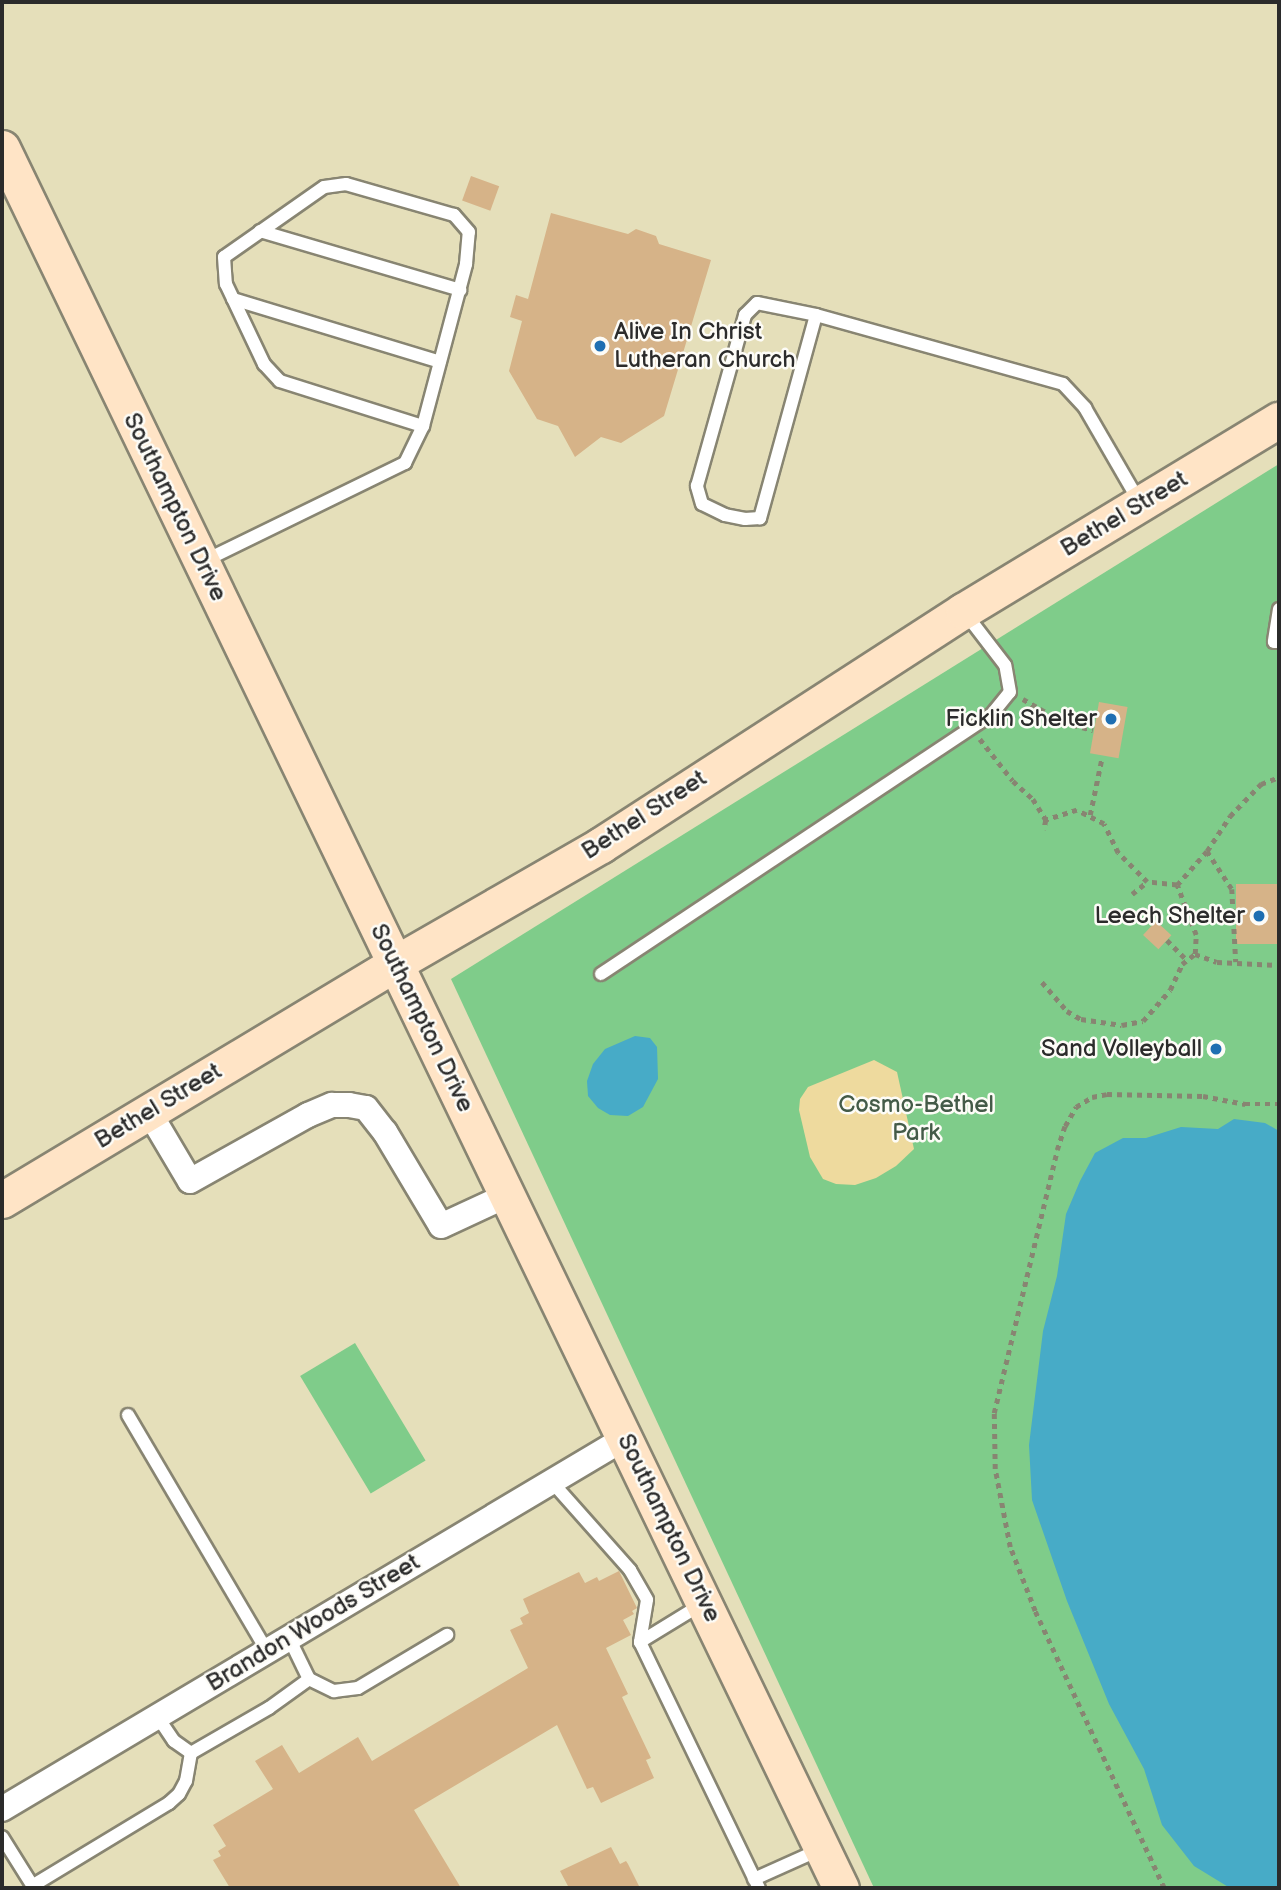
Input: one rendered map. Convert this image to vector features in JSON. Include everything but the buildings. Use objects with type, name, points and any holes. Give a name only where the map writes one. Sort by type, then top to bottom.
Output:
[{"type":"street","name":"Southampton Drive","points":[[2,148],[841,1888]]},
{"type":"street","name":"Bethel Street","points":[[2,1199],[396,963],[601,845],[963,611],[1279,420]]},
{"type":"street","points":[[149,1112],[190,1181],[308,1115],[332,1105],[349,1105],[366,1108],[385,1132],[441,1226],[508,1195]]},
{"type":"street","name":"Brandon Woods Street","points":[[2,1808],[625,1438]]},
{"type":"lane","points":[[202,562],[405,463],[423,426],[460,290],[470,232],[454,215],[346,184],[324,187],[224,257],[226,284],[264,364],[280,381],[423,426]]},
{"type":"lane","points":[[260,231],[460,290]]},
{"type":"lane","points":[[233,299],[440,362]]},
{"type":"lane","points":[[816,315],[760,518],[745,519],[725,515],[702,504],[697,486],[745,315],[757,303],[816,315],[1063,384],[1085,408],[1141,504]]},
{"type":"lane","points":[[1279,609],[1274,642],[1279,642]]},
{"type":"lane","points":[[601,974],[992,714],[1010,692],[1005,665],[963,611]]},
{"type":"lane","points":[[128,1415],[278,1644],[309,1679],[334,1691],[358,1688],[447,1635]]},
{"type":"lane","points":[[552,1482],[630,1570],[647,1600],[640,1642],[757,1884],[822,1848]]},
{"type":"lane","points":[[640,1642],[704,1602]]},
{"type":"lane","points":[[191,1753],[269,1709],[309,1679]]},
{"type":"lane","points":[[157,1716],[174,1741],[191,1753]]},
{"type":"lane","points":[[2,1838],[33,1887],[169,1802],[186,1781],[191,1753]]},
{"type":"path","points":[[1010,692],[1063,722],[1093,730]]},
{"type":"path","points":[[971,728],[1046,820]]},
{"type":"path","points":[[1090,815],[1102,757]]},
{"type":"path","points":[[1177,885],[1207,851],[1230,816],[1261,784],[1279,776]]},
{"type":"path","points":[[1046,820],[1077,810],[1090,815],[1104,824],[1118,853],[1147,882],[1177,885]]},
{"type":"path","points":[[1044,830],[1046,820]]},
{"type":"path","points":[[1207,851],[1232,889],[1237,962]]},
{"type":"path","points":[[1132,894],[1147,882]]},
{"type":"path","points":[[1177,885],[1196,935],[1195,954]]},
{"type":"path","points":[[1167,940],[1187,960]]},
{"type":"path","points":[[1195,954],[1217,962],[1279,965]]},
{"type":"path","points":[[1042,982],[1067,1011],[1080,1019],[1122,1025],[1143,1021],[1157,1008],[1187,960],[1195,954]]},
{"type":"path","points":[[1164,1888],[1035,1611],[1010,1547],[995,1469],[994,1413],[1056,1150],[1076,1107],[1092,1097],[1107,1094],[1203,1096],[1245,1104],[1279,1104]]},
{"type":"green space","name":"Cosmo-Bethel Park","points":[[1279,464],[1279,1888],[874,1888],[451,979]]},
{"type":"green space","points":[[355,1343],[426,1460],[371,1493],[300,1376]]},
{"type":"sand","points":[[874,1060],[897,1072],[914,1149],[896,1166],[876,1178],[855,1185],[836,1184],[823,1179],[810,1157],[799,1110],[800,1099],[808,1087]]},
{"type":"water","points":[[635,1036],[650,1038],[657,1047],[658,1079],[643,1107],[628,1116],[610,1115],[598,1108],[588,1096],[587,1081],[593,1064],[605,1049]]},
{"type":"water","points":[[1234,1119],[1265,1123],[1279,1131],[1279,1888],[1230,1888],[1194,1866],[1162,1825],[1144,1769],[1109,1704],[1067,1601],[1032,1500],[1029,1445],[1043,1331],[1057,1276],[1066,1214],[1080,1181],[1095,1153],[1123,1138],[1146,1138],[1181,1127],[1218,1129]]},
{"type":"place","name":"Alive In Christ Lutheran Church","points":[[600,346]]},
{"type":"place","name":"Ficklin Shelter","points":[[1111,719]]},
{"type":"place","name":"Leech Shelter","points":[[1259,916]]},
{"type":"place","name":"Sand Volleyball","points":[[1216,1049]]}]
